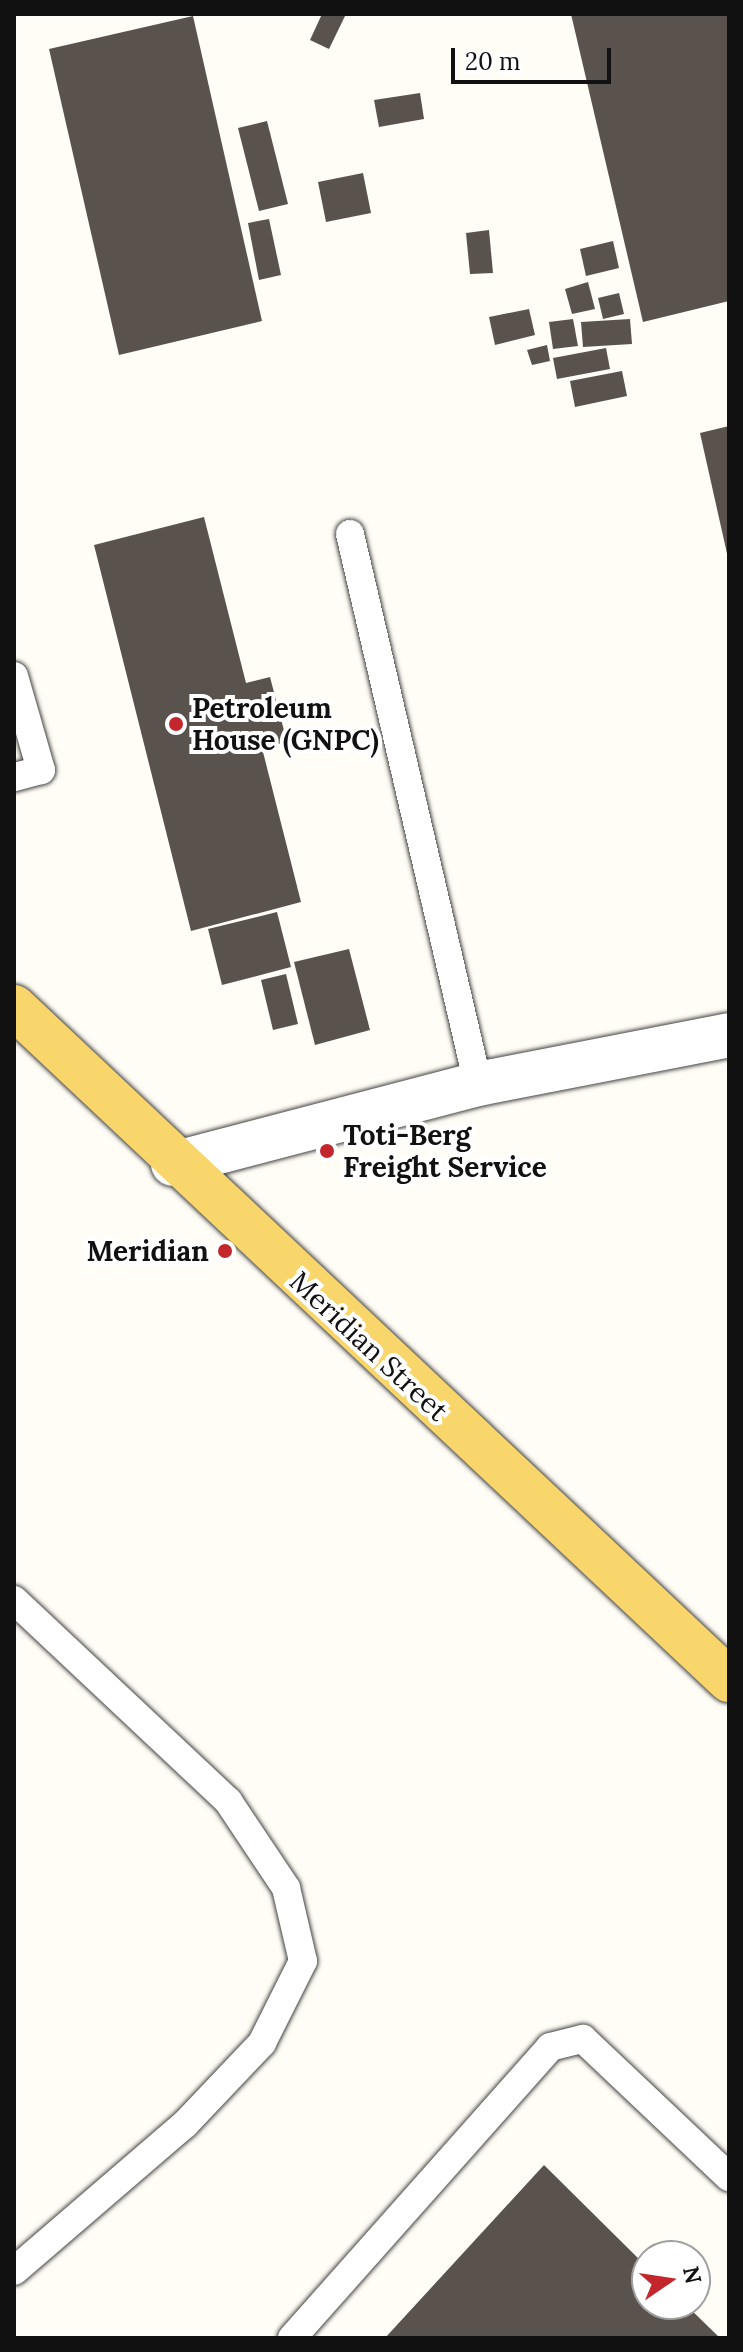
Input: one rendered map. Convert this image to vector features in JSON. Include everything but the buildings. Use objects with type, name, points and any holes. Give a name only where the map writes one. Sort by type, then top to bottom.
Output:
[{"type":"main road","name":"Meridian Street","points":[[14,1007],[173,1164],[729,1680]]},
{"type":"street","points":[[173,1164],[478,1084],[729,1035]]},
{"type":"lane","points":[[350,534],[478,1084]]},
{"type":"lane","points":[[14,676],[41,770],[14,777]]},
{"type":"lane","points":[[14,1600],[228,1801],[286,1888],[303,1961],[262,2043],[185,2124],[14,2271]]},
{"type":"lane","points":[[292,2338],[550,2047],[583,2039],[729,2177]]},
{"type":"place","name":"Petroleum House (GNPC)","points":[[176,724]]},
{"type":"place","name":"Toti-Berg Freight Service","points":[[327,1151]]},
{"type":"place","name":"Meridian","points":[[225,1251]]}]
